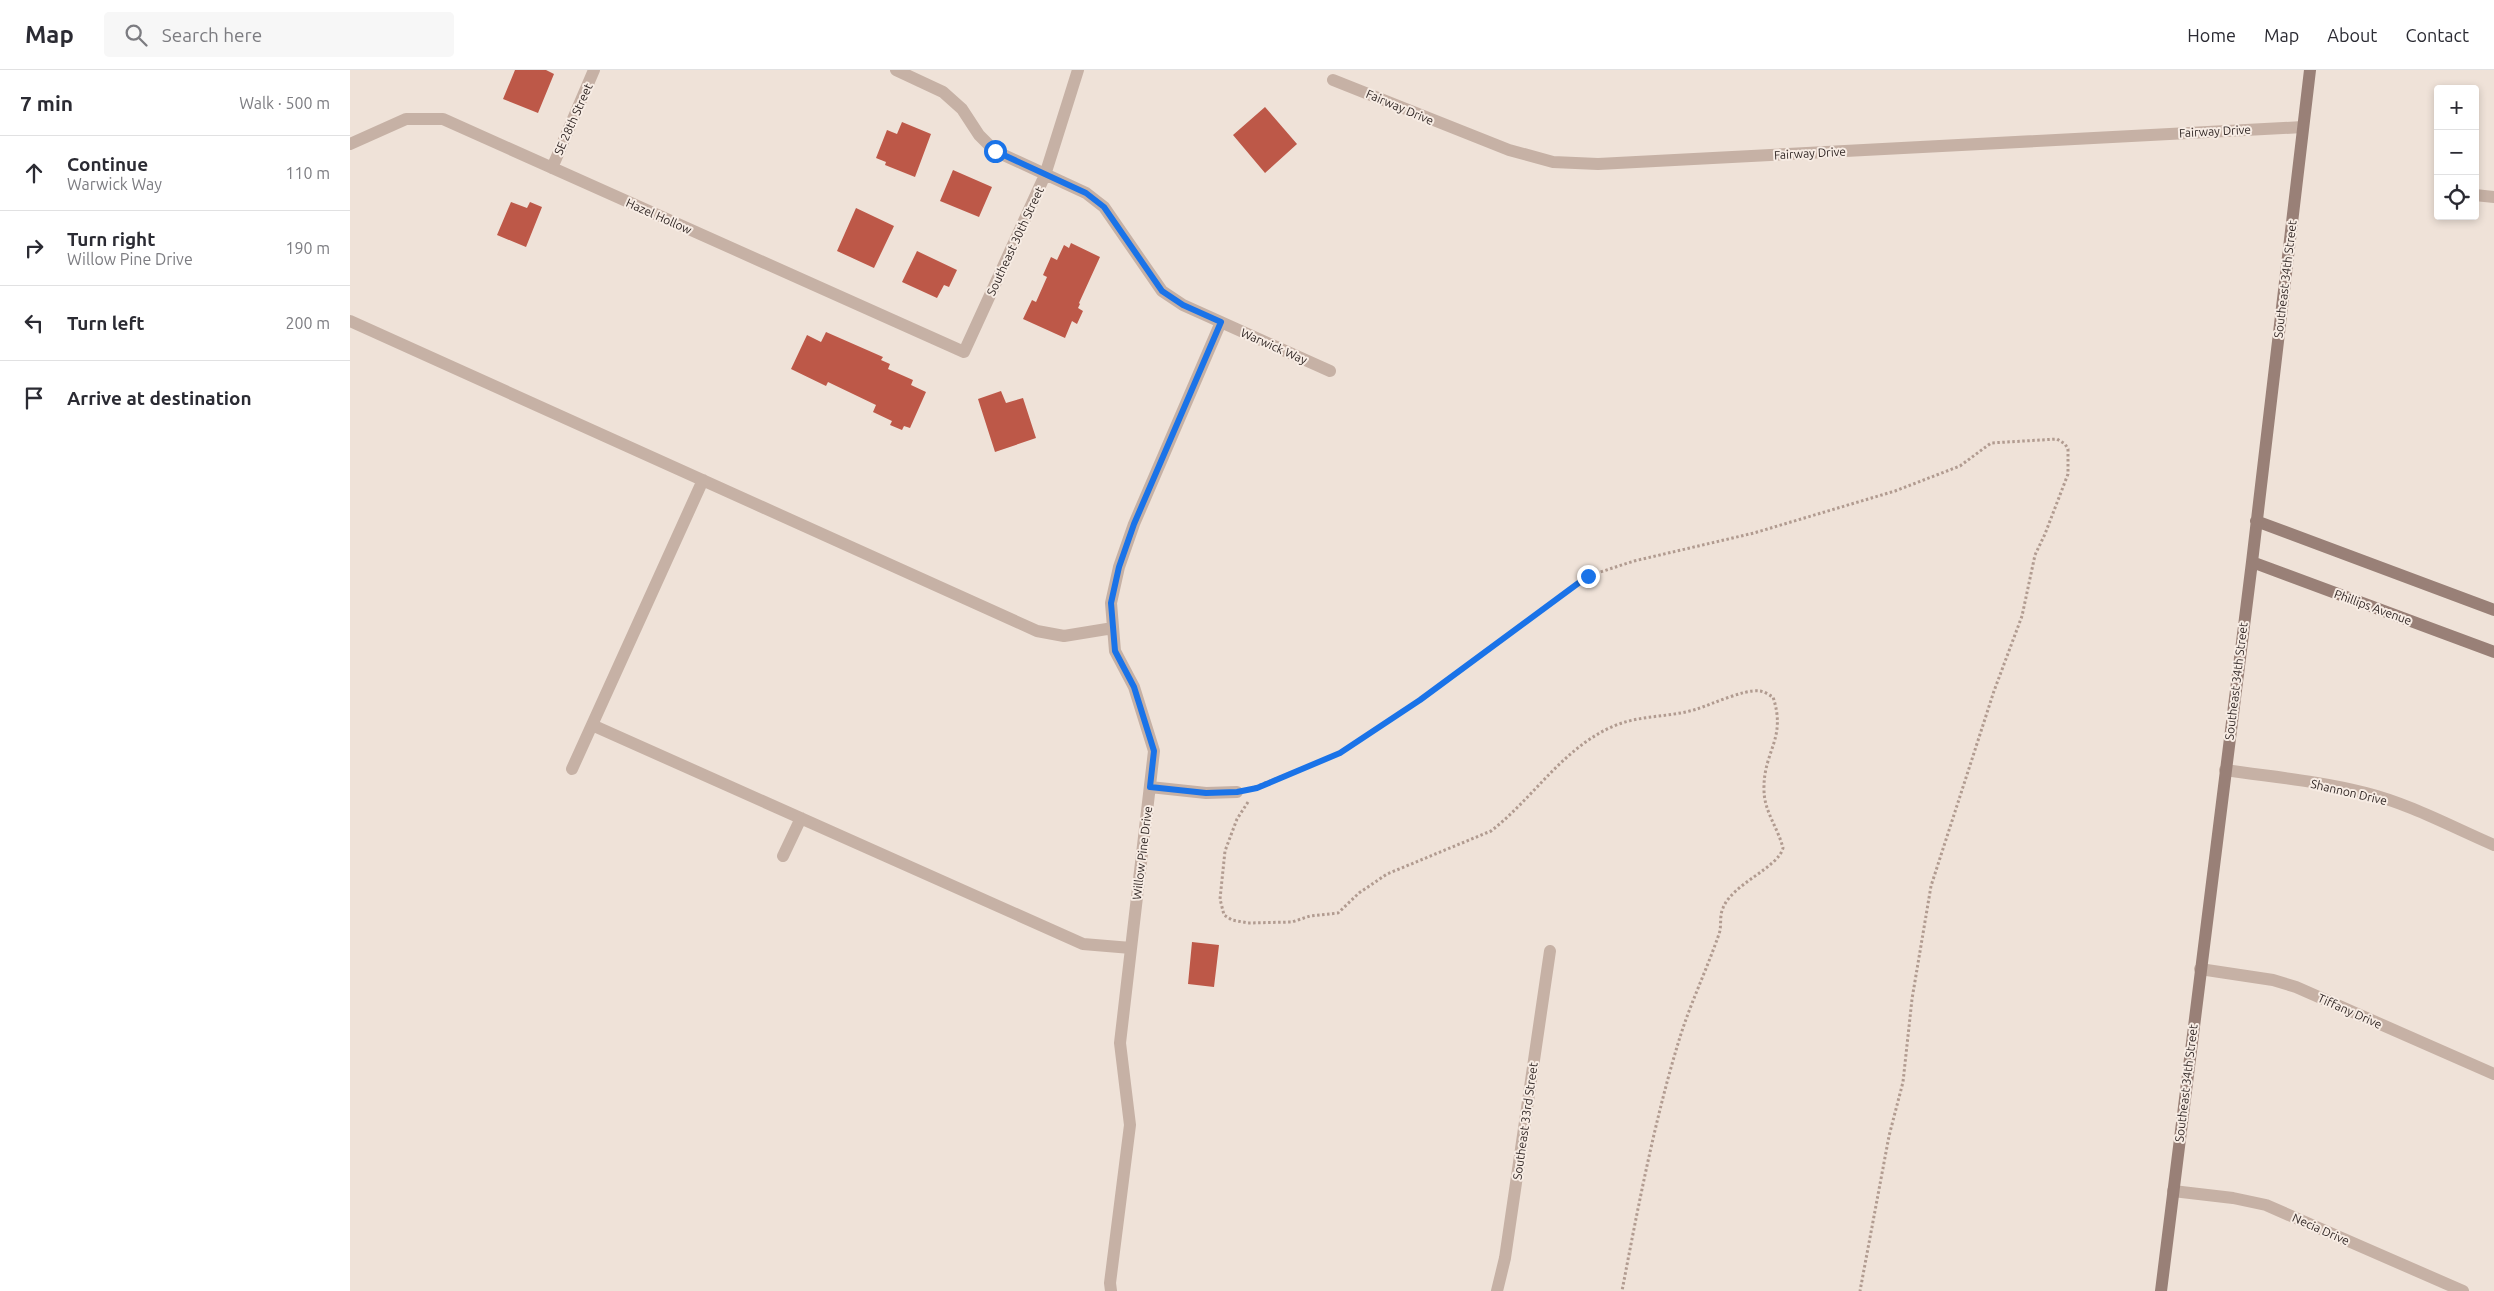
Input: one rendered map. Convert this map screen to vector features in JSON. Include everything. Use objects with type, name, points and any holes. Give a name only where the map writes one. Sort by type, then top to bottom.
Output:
[{"type":"street","name":"SE 28th Street","points":[[552,168],[594,70]]},
{"type":"street","name":"Warwick Way","points":[[896,70],[943,92],[962,109],[979,135],[995,151],[1086,193],[1104,207],[1162,291],[1183,305],[1330,371]]},
{"type":"street","name":"Southeast 30th Street","points":[[964,352],[1045,175],[1078,70]]},
{"type":"street","name":"Southeast 34th Street","points":[[2161,1291],[2252,562],[2310,70]]},
{"type":"street","name":"Fairway Drive","points":[[1333,80],[1509,150],[1553,162],[1575,164],[2303,127]]},
{"type":"street","name":"Hazel Hollow","points":[[350,144],[406,118],[443,119],[964,352]]},
{"type":"street","points":[[2479,195],[2494,197]]},
{"type":"street","points":[[350,321],[1037,631],[1064,636],[1113,628]]},
{"type":"street","name":"Willow Pine Drive","points":[[1111,1291],[1110,1284],[1130,1125],[1120,1043],[1154,751],[1134,687],[1115,651],[1111,603],[1122,558],[1134,524],[1221,322]]},
{"type":"street","points":[[572,769],[703,480]]},
{"type":"street","points":[[2256,521],[2494,610]]},
{"type":"street","name":"Phillips Avenue","points":[[2252,562],[2494,652]]},
{"type":"street","points":[[592,725],[1082,944],[1131,948]]},
{"type":"street","name":"Shannon Drive","points":[[2225,770],[2297,780],[2366,793],[2407,807],[2494,845]]},
{"type":"street","points":[[1150,787],[1206,793],[1237,792]]},
{"type":"street","points":[[783,856],[801,818]]},
{"type":"street","name":"Southeast 33rd Street","points":[[1497,1291],[1506,1258],[1550,950]]},
{"type":"street","name":"Tiffany Drive","points":[[2200,969],[2273,980],[2296,987],[2494,1074]]},
{"type":"street","name":"Necia Drive","points":[[2172,1191],[2233,1198],[2266,1206],[2463,1291]]},
{"type":"path","points":[[1237,792],[1257,788],[1345,750],[1420,700],[1588,576],[1634,562],[1754,533],[1895,491],[1960,466],[1991,443],[2057,439],[2066,444],[2069,464],[2063,491],[2035,555],[2022,616],[1994,691],[1930,886],[1912,999],[1903,1082],[1889,1136],[1860,1291]]},
{"type":"path","points":[[1257,788],[1237,819],[1225,852],[1220,899],[1224,915],[1232,920],[1248,923],[1292,922],[1310,916],[1338,913],[1358,893],[1387,874],[1491,831],[1506,820],[1567,757],[1602,732],[1633,720],[1684,712],[1723,699],[1759,691],[1773,697],[1779,716],[1779,730],[1764,778],[1765,800],[1782,844],[1782,852],[1734,892],[1722,910],[1720,931],[1680,1036],[1661,1106],[1622,1291]]},
{"type":"building","points":[[515,70],[546,70],[554,74],[538,113],[503,99]]},
{"type":"building","points":[[1265,107],[1297,144],[1265,173],[1233,135]]},
{"type":"building","points":[[902,122],[931,134],[915,177],[885,165],[886,162],[876,158],[887,130],[897,134]]},
{"type":"building","points":[[953,170],[992,187],[979,217],[940,201]]},
{"type":"building","points":[[511,202],[527,208],[530,202],[542,207],[526,247],[497,235]]},
{"type":"building","points":[[856,208],[894,226],[874,268],[837,251]]},
{"type":"building","points":[[1071,243],[1100,257],[1079,303],[1078,308],[1083,311],[1077,324],[1072,321],[1065,338],[1023,319],[1032,300],[1036,302],[1047,277],[1043,275],[1051,257],[1057,260],[1064,245],[1069,248]]},
{"type":"building","points":[[917,251],[957,270],[949,287],[944,285],[937,298],[902,282]]},
{"type":"building","points":[[826,332],[883,357],[881,360],[890,364],[888,369],[913,380],[911,385],[926,392],[910,428],[904,426],[902,430],[890,425],[892,421],[873,412],[876,405],[828,382],[826,386],[791,369],[807,335],[821,342]]},
{"type":"building","points":[[1001,391],[1006,403],[1023,398],[1036,438],[995,452],[978,399]]},
{"type":"building","points":[[1192,942],[1219,945],[1214,987],[1188,984]]},
{"type":"route","points":[[995,151],[1086,193],[1104,207],[1162,291],[1183,305],[1221,322],[1134,524],[1119,567],[1111,603],[1115,651],[1134,687],[1154,751],[1150,787],[1206,793],[1237,792],[1257,788],[1340,753],[1420,700],[1588,576]]}]
